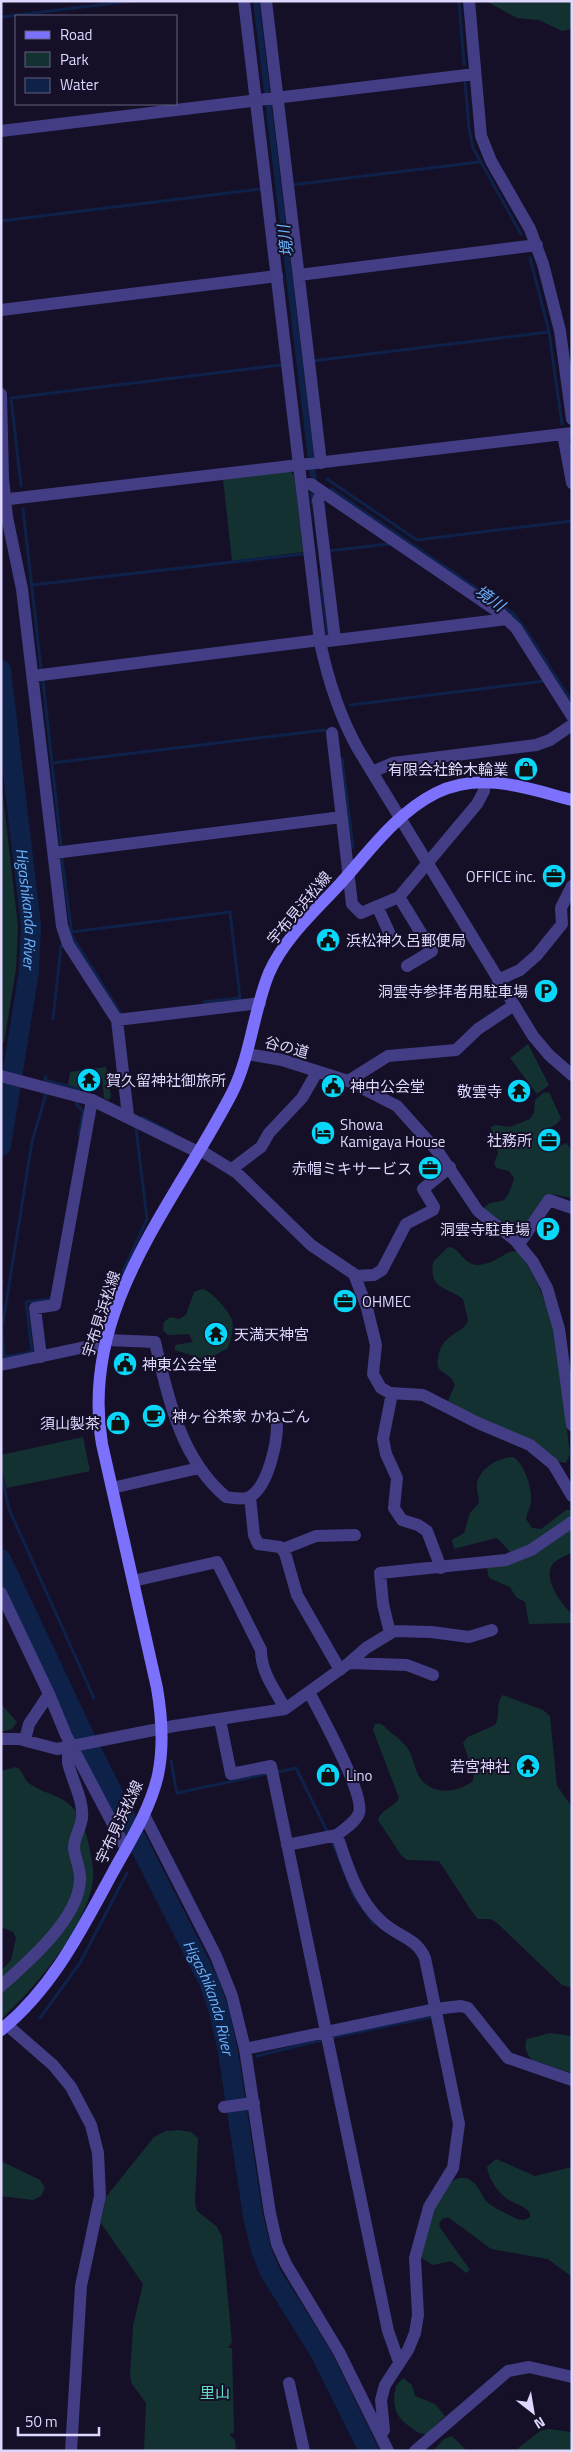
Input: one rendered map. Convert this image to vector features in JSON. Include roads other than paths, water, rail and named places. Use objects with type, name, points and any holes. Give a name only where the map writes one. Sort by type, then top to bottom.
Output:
[{"type":"main road","name":"宇布見浜松線","points":[[4,2027],[34,1998],[67,1956],[143,1817],[158,1775],[162,1729],[157,1688],[112,1488],[98,1412],[99,1379],[106,1343],[121,1296],[140,1252],[155,1222],[199,1151],[236,1084],[248,1054],[260,1002],[269,974],[284,947],[400,818],[421,802],[442,791],[464,784],[484,782],[510,784],[572,800]]},
{"type":"street","points":[[244,1],[267,98],[299,275],[311,465],[302,485],[320,641],[329,681],[339,709],[372,772],[498,980],[540,1046],[572,1075]]},
{"type":"street","points":[[266,1],[267,98],[277,276],[311,465]]},
{"type":"street","points":[[469,1],[479,127],[483,145],[530,229],[548,278],[560,330],[572,419]]},
{"type":"street","points":[[1,131],[475,74]]},
{"type":"street","points":[[299,275],[537,246]]},
{"type":"street","points":[[1,310],[277,276]]},
{"type":"street","points":[[1,394],[3,500],[22,589],[66,938],[117,1020],[128,1116]]},
{"type":"street","points":[[3,500],[311,465],[568,433],[572,482]]},
{"type":"street","points":[[302,485],[311,484],[507,619],[522,637],[572,716]]},
{"type":"street","points":[[322,492],[318,500],[335,640]]},
{"type":"street","points":[[33,676],[507,619]]},
{"type":"street","points":[[372,772],[393,763],[536,745],[550,740],[572,725]]},
{"type":"street","points":[[332,733],[352,904],[361,913],[399,897],[477,804],[484,792],[484,782]]},
{"type":"street","points":[[54,853],[342,817]]},
{"type":"street","points":[[498,980],[520,970],[538,955],[562,924],[561,908],[572,886]]},
{"type":"street","points":[[399,897],[432,951],[407,966]]},
{"type":"street","points":[[376,906],[394,942]]},
{"type":"street","points":[[117,1020],[260,1002]]},
{"type":"street","points":[[348,1081],[388,1056],[456,1050],[478,1029],[514,1005]]},
{"type":"street","name":"谷の道","points":[[248,1054],[282,1060],[348,1081],[397,1106],[450,1168],[478,1211],[519,1244],[540,1274],[552,1301],[559,1329],[572,1425]]},
{"type":"street","points":[[232,1170],[261,1147],[269,1133],[302,1098],[317,1072]]},
{"type":"street","points":[[1,1076],[92,1100],[199,1151],[232,1170],[311,1245],[350,1270],[355,1276],[376,1345],[373,1374],[381,1388],[392,1393],[423,1395],[478,1424],[530,1445],[553,1464],[572,1496]]},
{"type":"street","points":[[41,1357],[35,1308],[54,1305],[92,1100]]},
{"type":"street","points":[[355,1276],[370,1276],[382,1270],[406,1224],[433,1210],[434,1207],[422,1189],[450,1168]]},
{"type":"street","points":[[519,1244],[549,1200],[572,1208]]},
{"type":"street","points":[[1,1365],[106,1343],[155,1342],[170,1408],[199,1468],[226,1497],[250,1497],[256,1491],[268,1471],[276,1441],[276,1425]]},
{"type":"street","points":[[392,1393],[383,1439],[386,1454],[398,1478],[394,1508],[402,1520],[418,1525],[427,1532],[440,1568]]},
{"type":"street","points":[[112,1488],[199,1468]]},
{"type":"street","points":[[250,1497],[254,1535],[258,1544],[283,1550],[316,1536],[355,1535]]},
{"type":"street","points":[[390,1633],[383,1604],[380,1573],[492,1562],[519,1556],[572,1522]]},
{"type":"street","points":[[283,1550],[297,1595],[345,1666]]},
{"type":"street","points":[[133,1581],[217,1562],[261,1650],[261,1663],[270,1684],[275,1688],[285,1709]]},
{"type":"street","points":[[1,1593],[73,1746],[127,1848]]},
{"type":"street","points":[[1,1739],[25,1740],[48,1748],[73,1746],[285,1709],[345,1666],[366,1648],[390,1633],[400,1630],[469,1638],[492,1630]]},
{"type":"street","points":[[345,1666],[407,1665],[433,1675]]},
{"type":"street","points":[[287,1845],[337,1835],[358,1815],[359,1805],[353,1784],[309,1692]]},
{"type":"street","points":[[25,1740],[29,1724],[49,1694]]},
{"type":"street","points":[[220,1720],[231,1774],[271,1766],[388,2330],[400,2362]]},
{"type":"street","points":[[1,1986],[45,1946],[70,1908],[79,1890],[80,1870],[74,1845],[82,1818],[82,1808],[68,1763],[68,1755],[73,1746]]},
{"type":"street","points":[[143,1817],[221,1966],[232,1996],[245,2049],[270,2213],[277,2244],[286,2264],[336,2346],[388,2451]]},
{"type":"street","points":[[337,1835],[350,1873],[366,1904],[383,1924],[410,1940],[422,1951],[459,2124],[453,2168],[429,2207],[415,2258],[417,2324],[412,2342],[382,2392],[384,2430],[380,2435]]},
{"type":"street","points":[[245,2049],[435,2009],[461,2006],[468,2008],[508,2058],[572,2080]]},
{"type":"street","points":[[4,2027],[52,2065],[71,2087],[85,2112],[98,2153],[100,2196],[81,2286],[71,2451]]},
{"type":"street","points":[[224,2107],[252,2103]]},
{"type":"street","points":[[415,2451],[508,2371],[529,2367],[572,2377]]},
{"type":"street","points":[[289,2383],[304,2451]]},
{"type":"water","name":"境川","points":[[253,1],[259,1],[317,481],[310,476]]},
{"type":"water","name":"境川","points":[[331,487],[515,613],[572,699],[572,705],[512,616],[329,490]]},
{"type":"waterway","points":[[17,15],[132,1]]},
{"type":"waterway","points":[[459,1],[464,65]]},
{"type":"waterway","points":[[1,17],[15,15]]},
{"type":"waterway","points":[[465,82],[469,128],[473,148],[521,234]]},
{"type":"waterway","points":[[291,185],[479,162]]},
{"type":"waterway","points":[[1,221],[260,189]]},
{"type":"waterway","points":[[530,258],[549,332],[562,424]]},
{"type":"waterway","points":[[312,361],[549,332]]},
{"type":"waterway","points":[[21,486],[11,398],[281,365]]},
{"type":"waterway","points":[[327,479],[417,540],[572,521]]},
{"type":"waterway","points":[[312,491],[312,503]]},
{"type":"waterway","points":[[23,509],[41,668]]},
{"type":"waterway","points":[[328,551],[389,544]]},
{"type":"waterway","points":[[32,585],[303,554]]},
{"type":"waterway","points":[[321,579],[328,635]]},
{"type":"waterway","name":"Higashikanda River","points":[[1,670],[31,926],[29,971],[1,1146]]},
{"type":"waterway","points":[[43,681],[61,845]]},
{"type":"waterway","points":[[350,705],[545,681]]},
{"type":"waterway","points":[[52,763],[325,730]]},
{"type":"waterway","points":[[342,759],[353,847]]},
{"type":"waterway","points":[[62,859],[72,936],[121,1014]]},
{"type":"waterway","points":[[71,932],[230,912],[240,998],[204,1002]]},
{"type":"waterway","points":[[53,1019],[61,946]]},
{"type":"waterway","points":[[46,1076],[45,1080],[79,1089],[79,1091]]},
{"type":"waterway","points":[[46,1094],[32,1142],[2,1329],[4,1357],[32,1352],[26,1302],[51,1299],[51,1297]]},
{"type":"waterway","points":[[77,1102],[77,1105],[83,1111],[79,1135]]},
{"type":"waterway","points":[[142,1117],[173,1133]]},
{"type":"waterway","points":[[113,1293],[147,1219],[136,1128]]},
{"type":"waterway","points":[[1,1473],[9,1509],[94,1698]]},
{"type":"waterway","name":"Higashikanda River","points":[[1,1559],[89,1746],[209,1982],[219,2011],[228,2052],[253,2216],[261,2250],[270,2272],[321,2354],[369,2451]]},
{"type":"waterway","points":[[171,1761],[177,1793],[266,1774]]},
{"type":"waterway","points":[[278,1772],[296,1768],[327,1831]]},
{"type":"waterway","points":[[333,1843],[354,1896],[374,1924]]},
{"type":"waterway","name":"Higashikanda River","points":[[143,1865],[149,1862]]},
{"type":"waterway","points":[[40,2018],[80,1963],[127,1873]]},
{"type":"waterway","points":[[334,2037],[431,2017]]},
{"type":"waterway","points":[[257,2056],[321,2040]]},
{"type":"place","name":"有限会社鈴木輪業","points":[[526,769]]},
{"type":"place","name":"OFFICE inc.","points":[[554,876]]},
{"type":"place","name":"浜松神久呂郵便局","points":[[328,940]]},
{"type":"place","name":"洞雲寺参拝者用駐車場","points":[[546,991]]},
{"type":"place","name":"賀久留神社御旅所","points":[[89,1080]]},
{"type":"place","name":"神中公会堂","points":[[333,1086]]},
{"type":"place","name":"敬雲寺","points":[[519,1091]]},
{"type":"place","name":"Showa Kamigaya House","points":[[323,1133]]},
{"type":"place","name":"社務所","points":[[549,1140]]},
{"type":"place","name":"赤帽ミキサービス","points":[[430,1168]]},
{"type":"place","name":"洞雲寺駐車場","points":[[548,1229]]},
{"type":"place","name":"OHMEC","points":[[345,1301]]},
{"type":"place","name":"天満天神宮","points":[[216,1334]]},
{"type":"place","name":"神東公会堂","points":[[125,1364]]},
{"type":"place","name":"神ヶ谷茶家 かねごん","points":[[154,1416]]},
{"type":"place","name":"須山製茶","points":[[118,1423]]},
{"type":"place","name":"若宮神社","points":[[528,1766]]},
{"type":"place","name":"Lino","points":[[328,1775]]},
{"type":"park label","name":"里山","points":[[215,2392]]}]
